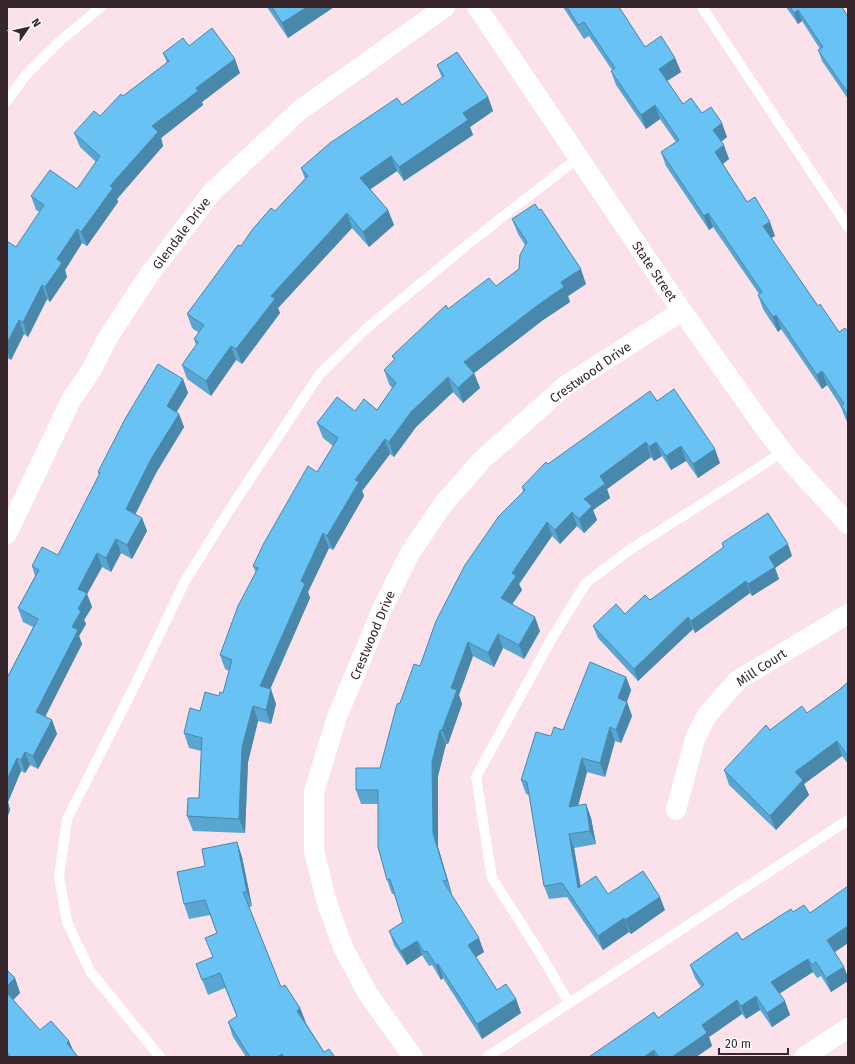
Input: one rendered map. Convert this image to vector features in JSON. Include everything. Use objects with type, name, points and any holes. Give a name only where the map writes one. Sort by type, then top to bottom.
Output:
[{"type":"street","name":"Glendale Drive","points":[[7,534],[71,400],[91,372],[107,340],[149,275],[212,192],[300,110],[445,7]]},
{"type":"street","name":"State Street","points":[[477,7],[682,311],[783,452],[848,524]]},
{"type":"street","name":"Crestwood Drive","points":[[413,1057],[368,994],[343,947],[327,903],[314,850],[314,792],[337,717],[383,607],[410,553],[444,503],[483,459],[565,386],[682,311]]},
{"type":"street","name":"Mill Court","points":[[676,810],[695,739],[707,715],[738,680],[848,614]]},
{"type":"street","points":[[804,1057],[848,1028]]},
{"type":"lane","points":[[7,101],[25,76],[60,42],[101,7]]},
{"type":"lane","points":[[702,7],[848,227]]},
{"type":"lane","points":[[160,1057],[90,971],[67,922],[59,877],[67,819],[186,581],[230,509],[319,375],[368,327],[472,241],[579,157]]},
{"type":"lane","points":[[569,1003],[538,950],[492,878],[476,777],[552,638],[586,583],[628,551],[783,452]]},
{"type":"lane","points":[[486,1057],[848,820]]},
{"type":"building","points":[[272,7],[307,7],[282,23]]},
{"type":"building","points":[[567,7],[619,7],[645,47],[661,36],[675,58],[659,69],[683,104],[691,98],[702,113],[711,107],[722,123],[713,130],[724,145],[715,152],[747,202],[755,197],[770,222],[763,226],[818,306],[820,304],[839,332],[845,328],[848,332],[848,416],[841,406],[844,404],[822,371],[817,375],[776,315],[773,317],[758,295],[762,292],[708,213],[704,216],[661,152],[679,140],[655,105],[641,115],[611,71],[615,68],[584,22],[578,25]]},
{"type":"building","points":[[790,7],[842,7],[848,17],[848,93],[818,50],[823,47],[798,10],[794,13]]},
{"type":"building","points":[[212,28],[235,59],[196,88],[198,91],[152,126],[158,132],[110,186],[113,188],[81,232],[77,229],[57,259],[62,263],[45,287],[42,285],[23,322],[19,320],[7,343],[7,241],[16,247],[44,205],[31,196],[50,170],[77,189],[100,156],[74,133],[94,111],[100,116],[121,94],[123,96],[169,61],[163,53],[183,38],[189,46]]},
{"type":"building","points":[[457,52],[488,97],[463,113],[468,120],[399,167],[391,156],[360,178],[388,210],[363,232],[347,213],[271,296],[275,299],[236,349],[231,346],[206,381],[182,365],[198,342],[194,339],[204,325],[187,314],[238,245],[241,246],[252,230],[271,208],[275,211],[308,176],[301,168],[330,143],[397,98],[402,105],[444,76],[437,65]]},
{"type":"building","points":[[535,204],[539,210],[541,209],[581,269],[561,282],[564,287],[464,362],[474,373],[458,388],[448,377],[411,412],[389,442],[385,439],[355,480],[359,482],[327,536],[323,533],[301,581],[305,584],[260,686],[271,689],[266,710],[253,706],[242,747],[239,819],[187,816],[188,798],[199,798],[202,738],[184,733],[190,708],[200,711],[205,692],[219,696],[220,692],[223,693],[232,660],[220,655],[238,606],[258,568],[253,566],[264,543],[308,466],[317,472],[338,438],[317,423],[337,397],[355,411],[364,399],[377,410],[396,383],[384,370],[395,359],[392,356],[446,305],[448,309],[489,278],[496,286],[519,269],[520,255],[527,242],[512,219]]},
{"type":"building","points":[[158,364],[183,379],[167,406],[179,414],[151,459],[126,509],[142,518],[127,545],[116,539],[106,558],[97,553],[78,589],[87,593],[78,609],[81,611],[72,627],[78,630],[36,712],[52,720],[33,756],[25,752],[21,760],[17,758],[7,780],[7,678],[38,619],[18,608],[39,570],[32,566],[42,547],[58,555],[100,473],[98,472],[125,419]]},
{"type":"building","points":[[674,389],[715,449],[693,464],[681,446],[666,456],[656,442],[649,447],[646,442],[600,476],[605,484],[584,499],[592,506],[579,519],[572,512],[555,530],[547,522],[512,573],[516,576],[501,598],[535,617],[519,645],[498,634],[488,653],[468,642],[451,688],[457,690],[442,730],[440,730],[432,762],[433,833],[447,880],[443,881],[479,938],[468,945],[497,990],[506,984],[516,999],[477,1024],[438,964],[436,965],[427,951],[424,952],[417,941],[401,951],[389,931],[403,922],[390,879],[387,880],[378,847],[378,790],[356,790],[356,768],[380,768],[397,704],[400,703],[414,664],[420,666],[436,621],[465,565],[499,516],[525,490],[522,487],[546,462],[548,464],[650,391],[657,401]]},
{"type":"building","points":[[768,513],[788,544],[769,557],[775,567],[748,584],[746,581],[691,621],[688,617],[634,669],[593,626],[616,604],[625,614],[645,595],[650,600],[724,547],[722,543]]},
{"type":"building","points":[[590,662],[626,677],[618,698],[627,702],[616,730],[610,727],[600,763],[582,758],[569,807],[586,804],[590,831],[569,834],[578,888],[596,876],[608,894],[643,871],[660,897],[625,920],[624,918],[598,936],[562,883],[544,886],[527,782],[521,780],[536,732],[551,736],[554,727],[563,730]]},
{"type":"building","points":[[848,682],[848,756],[837,741],[795,772],[803,780],[770,816],[724,770],[766,725],[770,730],[802,706],[807,713]]},
{"type":"building","points":[[237,842],[247,892],[243,892],[281,987],[285,985],[300,1008],[297,1011],[324,1052],[329,1049],[335,1057],[284,1057],[282,1054],[277,1057],[250,1057],[228,1022],[237,1016],[220,973],[202,980],[196,964],[213,957],[205,938],[217,933],[205,900],[184,904],[177,872],[205,866],[202,849]]},
{"type":"building","points":[[848,886],[848,926],[827,940],[844,967],[826,978],[816,962],[812,965],[808,959],[771,982],[785,1001],[767,1013],[756,996],[741,1006],[737,1000],[702,1025],[707,1033],[672,1057],[659,1057],[654,1050],[644,1057],[589,1057],[654,1012],[658,1018],[704,985],[690,965],[737,932],[742,940],[791,909],[793,912],[804,905],[810,913]]},
{"type":"building","points":[[7,970],[15,978],[7,986]]},
{"type":"building","points":[[7,993],[40,1030],[51,1021],[69,1041],[67,1043],[78,1057],[11,1057],[7,1052]]}]
